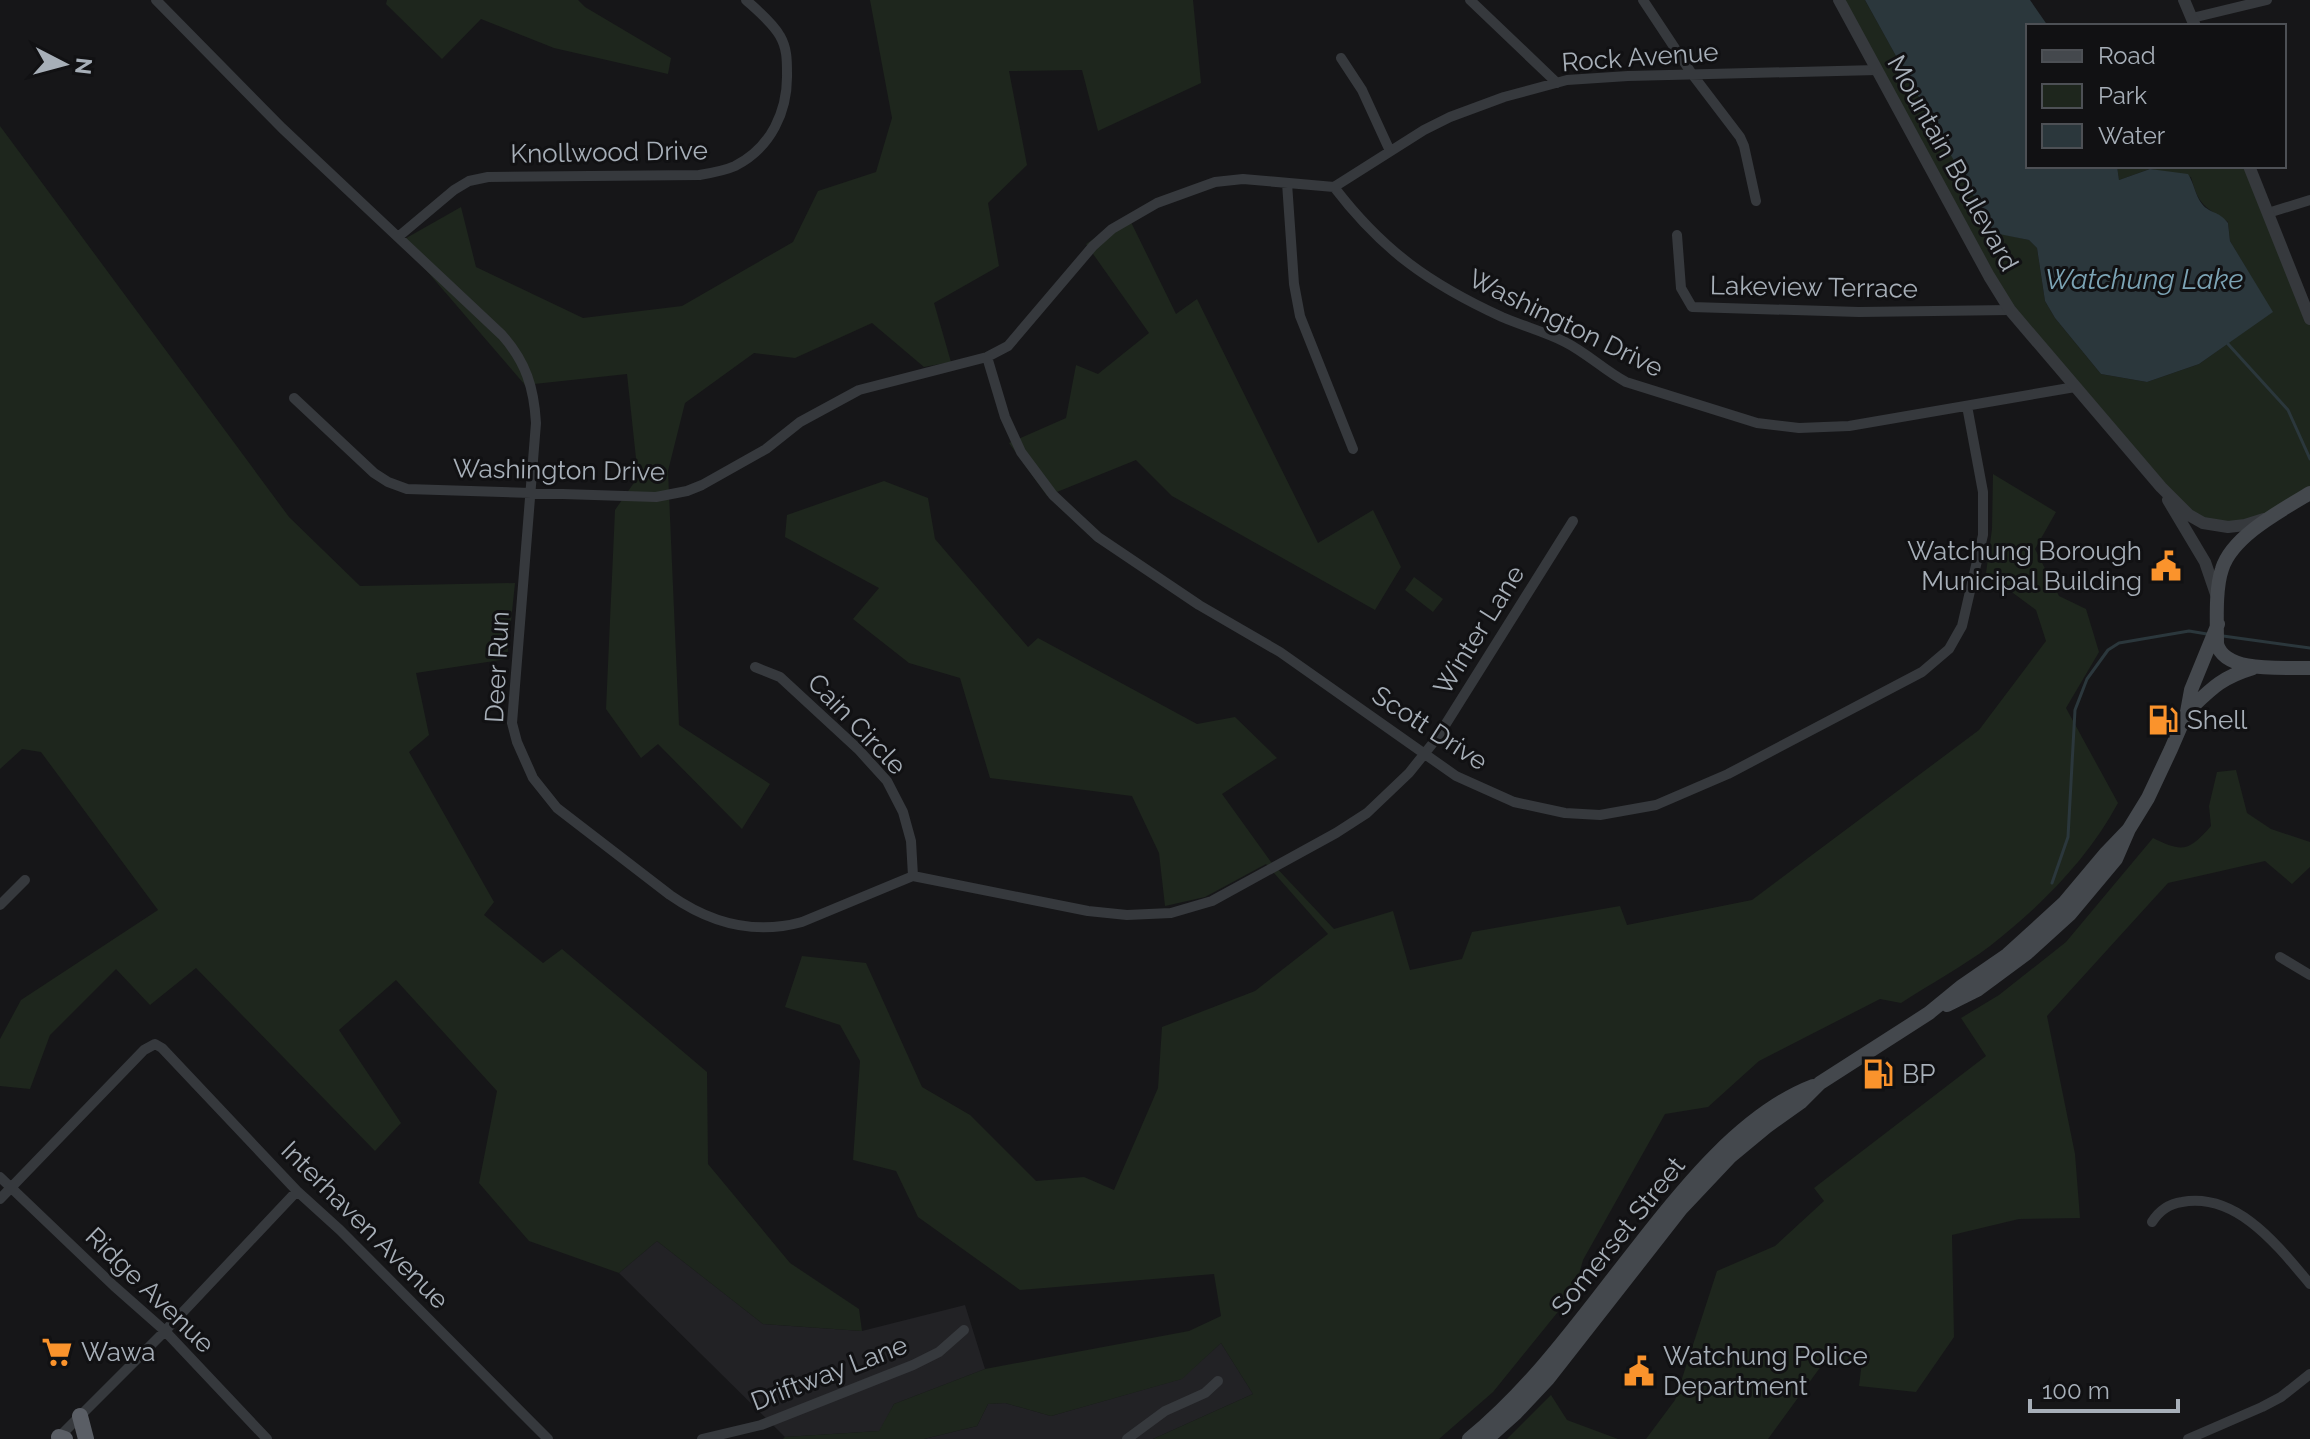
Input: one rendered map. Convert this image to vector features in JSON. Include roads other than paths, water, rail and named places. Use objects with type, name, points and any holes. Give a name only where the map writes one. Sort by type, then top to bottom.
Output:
[{"type":"highway","points":[[80,1416],[86,1439]]},
{"type":"main road","name":"Somerset Street","points":[[1469,1439],[1535,1377],[1675,1199],[1740,1133],[1794,1093],[1820,1083],[1929,1013],[2007,955],[2046,922],[2080,886],[2129,829],[2156,782],[2187,712],[2191,690],[2213,644],[2221,570],[2228,555],[2270,517],[2310,493]]},
{"type":"main road","points":[[2213,644],[2230,661],[2257,666],[2310,668]]},
{"type":"main road","name":"Somerset Street","points":[[2187,712],[2226,677],[2257,666]]},
{"type":"main road","name":"Somerset Street","points":[[1487,1439],[1548,1379],[1697,1191],[1750,1140],[1801,1102],[1820,1083]]},
{"type":"street","name":"Deer Run","points":[[156,0],[282,128],[502,335],[513,348],[529,379],[536,423],[512,723],[533,778],[557,808],[688,908],[735,925],[771,928],[802,922],[913,876]]},
{"type":"street","name":"Knollwood Drive","points":[[398,237],[469,181],[488,177],[699,175],[723,171],[745,159],[765,143],[779,123],[788,81],[787,54],[780,35],[746,0]]},
{"type":"street","points":[[1470,0],[1557,83]]},
{"type":"street","points":[[1643,0],[1692,74],[1740,137],[1756,201]]},
{"type":"street","name":"Mountain Boulevard","points":[[1839,0],[2010,310],[2161,487],[2189,515],[2211,525],[2237,527],[2270,517]]},
{"type":"street","points":[[2184,0],[2193,22],[2267,0]]},
{"type":"street","points":[[1341,58],[1362,90],[1390,151]]},
{"type":"street","name":"Rock Avenue","points":[[1334,187],[1450,117],[1504,97],[1567,80],[1877,70]]},
{"type":"street","points":[[2250,168],[2310,319]]},
{"type":"street","name":"Washington Drive","points":[[294,398],[374,473],[407,489],[656,497],[687,491],[742,464],[800,422],[859,390],[987,357],[1008,346],[1093,246],[1130,216],[1215,182],[1243,179],[1334,187],[1374,235],[1414,269],[1485,309],[1567,343],[1612,375],[1654,392],[1757,423],[1799,428],[1849,426],[2075,387]]},
{"type":"street","points":[[1287,183],[1294,284],[1300,316],[1353,449]]},
{"type":"street","points":[[2268,213],[2310,200]]},
{"type":"street","name":"Lakeview Terrace","points":[[1677,235],[1681,288],[1692,307],[1859,312],[2010,310]]},
{"type":"street","name":"Scott Drive","points":[[987,357],[1005,417],[1021,452],[1053,495],[1070,512],[1129,559],[1199,605],[1280,652],[1456,776],[1514,802],[1565,813],[1600,815],[1656,805],[1728,774],[1922,672],[1949,649],[1962,626],[1983,535],[1983,492],[1967,406]]},
{"type":"street","name":"Mountain Boulevard","points":[[2161,487],[2205,562],[2217,597]]},
{"type":"street","name":"Winter Lane","points":[[913,876],[1087,911],[1148,916],[1212,901],[1367,813],[1409,773],[1425,755],[1573,521]]},
{"type":"street","name":"Cain Circle","points":[[755,667],[780,677],[858,749],[887,781],[911,841],[913,876]]},
{"type":"street","points":[[0,905],[25,880]]},
{"type":"street","points":[[2280,957],[2310,975]]},
{"type":"street","name":"Interhaven Avenue","points":[[11,1188],[150,1045],[155,1044],[544,1438]]},
{"type":"street","name":"Ridge Avenue","points":[[0,1177],[165,1331],[267,1439]]},
{"type":"street","points":[[0,1199],[11,1188]]},
{"type":"street","points":[[60,1438],[297,1191]]},
{"type":"street","points":[[2152,1222],[2163,1209],[2174,1203],[2192,1200],[2221,1204],[2247,1218],[2310,1284]]},
{"type":"street","name":"Driftway Lane","points":[[702,1439],[761,1425],[913,1365],[939,1352],[964,1330]]},
{"type":"street","points":[[2188,1439],[2281,1397],[2310,1374]]},
{"type":"street","points":[[1127,1439],[1165,1411],[1205,1393],[1218,1381]]},
{"type":"water","name":"Watchung Lake","points":[[1865,0],[2030,0],[2047,24],[2026,24],[2026,168],[2117,168],[2119,180],[2150,169],[2188,174],[2202,204],[2228,223],[2230,241],[2273,312],[2199,364],[2147,382],[2101,374],[2055,318],[2045,301],[2037,248],[2029,240],[1994,233]]},
{"type":"waterway","points":[[2228,344],[2288,410],[2310,459]]},
{"type":"waterway","points":[[2052,883],[2068,837],[2075,710],[2087,679],[2108,650],[2119,643],[2189,631],[2207,634]]},
{"type":"waterway","points":[[2223,636],[2310,648]]},
{"type":"place","name":"Watchung Borough Municipal Building","points":[[2166,566]]},
{"type":"place","name":"Shell","points":[[2163,720]]},
{"type":"place","name":"BP","points":[[1878,1074]]},
{"type":"place","name":"Wawa","points":[[57,1352]]},
{"type":"place","name":"Watchung Police Department","points":[[1639,1371]]}]
